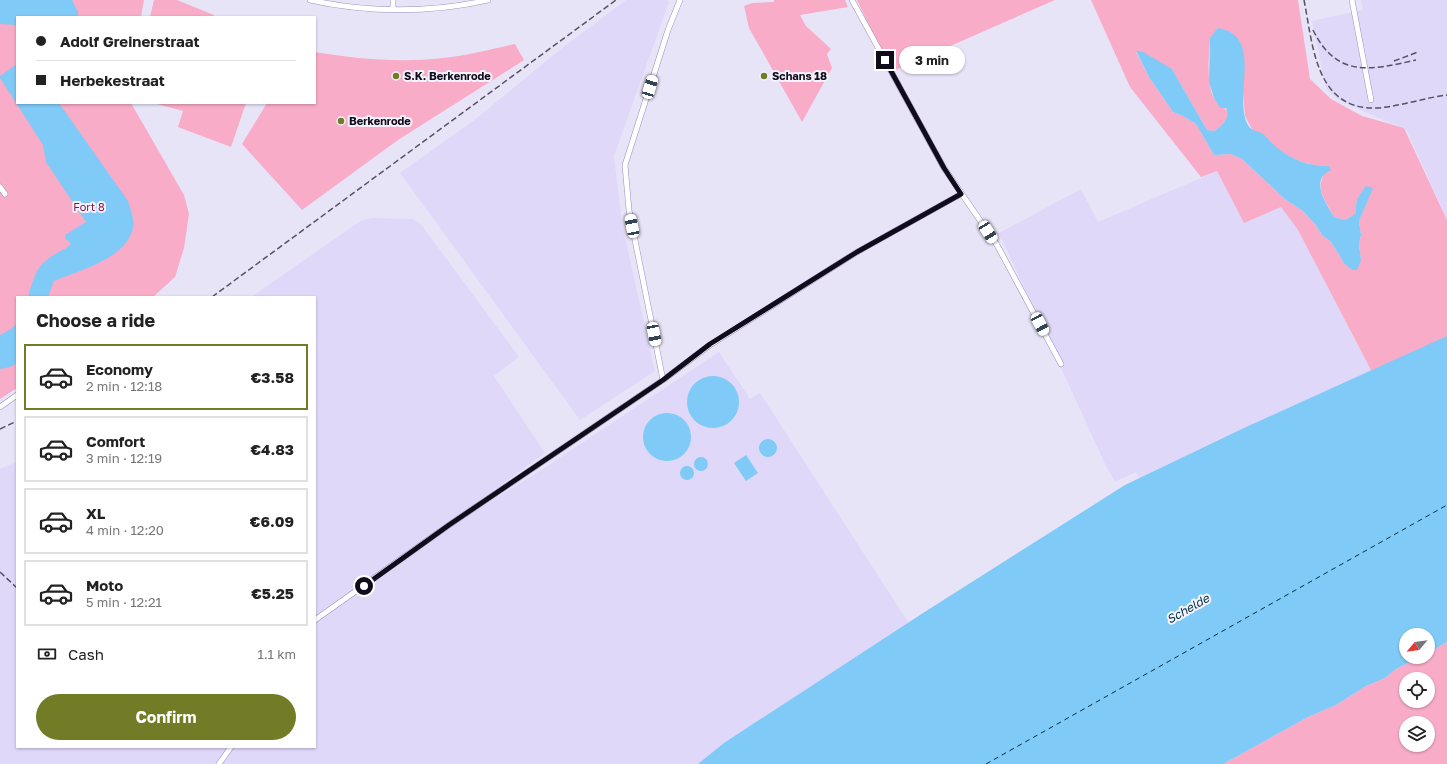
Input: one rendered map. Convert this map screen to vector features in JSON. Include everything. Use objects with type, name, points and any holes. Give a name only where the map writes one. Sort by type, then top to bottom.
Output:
[{"type":"street","points":[[310,0],[341,5],[393,9],[439,8],[488,0]]},
{"type":"street","points":[[393,0],[393,9]]},
{"type":"street","points":[[663,380],[629,210],[625,165],[668,30],[680,0]]},
{"type":"street","points":[[852,0],[944,168],[980,219],[996,245],[1061,364]]},
{"type":"street","points":[[1352,0],[1371,100]]},
{"type":"street","points":[[0,187],[5,194]]},
{"type":"street","points":[[316,619],[449,525],[663,380],[710,344],[857,252],[961,194]]},
{"type":"street","points":[[0,406],[16,397]]},
{"type":"street","points":[[219,764],[230,748]]},
{"type":"shaded area","points":[[626,0],[667,0],[669,2],[614,156],[622,224],[655,371],[580,420],[400,173],[477,118],[562,48]]},
{"type":"shaded area","points":[[1361,0],[1447,0],[1447,219],[1406,129],[1339,100],[1326,89],[1312,21],[1363,10]]},
{"type":"shaded area","points":[[1217,171],[1244,223],[1281,207],[1298,230],[1373,374],[1151,503],[1136,472],[1115,482],[1106,466],[999,233],[1081,189],[1098,222]]},
{"type":"shaded area","points":[[372,218],[413,219],[420,223],[519,357],[494,376],[545,453],[407,553],[538,472],[719,352],[750,399],[760,393],[912,628],[723,764],[0,764],[0,469],[16,461],[16,748],[316,748],[316,296],[252,296],[362,220]]},
{"type":"green space","name":"Fort 8","points":[[0,0],[144,0],[141,16],[16,16],[16,104],[132,104],[184,195],[189,214],[184,248],[175,277],[154,296],[16,296],[16,389],[0,399]]},
{"type":"green space","points":[[154,0],[177,0],[214,15],[214,16],[150,16]]},
{"type":"green space","points":[[774,0],[845,0],[848,7],[800,15],[806,26],[831,49],[827,54],[832,68],[802,122],[749,28],[744,6],[752,3],[774,2]]},
{"type":"green space","points":[[857,0],[1055,0],[891,72]]},
{"type":"green space","points":[[1091,0],[1298,0],[1310,79],[1331,99],[1362,116],[1404,128],[1447,220],[1447,339],[1373,374],[1298,230],[1281,207],[1244,223],[1217,171],[1201,177],[1130,87]],"holes":[[[1210,38],[1243,92],[1245,116],[1253,131],[1262,135],[1272,145],[1292,158],[1313,165],[1329,166],[1321,180],[1321,192],[1334,217],[1345,220],[1355,214],[1357,199],[1372,188],[1359,221],[1361,235],[1359,244],[1361,260],[1344,263],[1331,242],[1322,235],[1315,224],[1303,211],[1286,200],[1242,159],[1231,154],[1214,155],[1196,124],[1173,112],[1149,77],[1136,52],[1172,69],[1207,130],[1215,131],[1224,123],[1229,114],[1215,100],[1211,92],[1209,77]]]},
{"type":"green space","name":"Berkenrode","points":[[515,44],[524,60],[398,140],[302,210],[242,144],[266,104],[316,104],[316,52],[347,57],[411,60],[461,56]]},
{"type":"green space","points":[[157,104],[246,104],[231,147],[178,127],[183,111]]},
{"type":"green space","points":[[1447,642],[1447,764],[1223,764],[1308,717],[1336,705],[1366,686],[1385,678],[1396,669],[1406,664],[1435,664],[1435,649]]},
{"type":"water","points":[[0,0],[72,0],[78,12],[78,16],[16,16],[16,25],[0,24]]},
{"type":"water","points":[[1218,28],[1232,33],[1240,42],[1244,55],[1245,69],[1243,99],[1244,113],[1248,125],[1253,130],[1263,134],[1276,147],[1294,159],[1314,165],[1329,166],[1331,170],[1324,174],[1320,186],[1324,199],[1334,217],[1345,220],[1355,214],[1357,199],[1366,186],[1373,188],[1359,221],[1361,235],[1359,244],[1361,260],[1357,270],[1352,270],[1344,263],[1331,242],[1322,235],[1315,224],[1303,211],[1286,200],[1242,159],[1231,154],[1214,155],[1196,124],[1173,112],[1149,77],[1136,51],[1143,52],[1172,69],[1207,130],[1215,131],[1224,123],[1228,114],[1226,108],[1220,108],[1214,98],[1209,82],[1210,38]]},
{"type":"water","points":[[16,65],[16,103],[0,78],[0,76]]},
{"type":"water","points":[[17,104],[60,104],[128,201],[132,214],[133,228],[129,239],[112,255],[89,268],[54,281],[48,296],[28,296],[37,272],[43,263],[69,246],[71,244],[65,238],[65,235],[86,222],[46,162],[43,145]]},
{"type":"water","points":[[16,324],[16,364],[10,367],[0,369],[0,335],[11,329]]},
{"type":"water","name":"Schelde","points":[[1447,336],[1447,642],[1435,649],[1435,628],[1399,628],[1399,664],[1406,664],[1396,669],[1385,678],[1366,686],[1336,705],[1308,717],[1223,764],[698,764],[724,743],[923,613],[1125,485],[1244,428]]},
{"type":"water","points":[[713,376],[723,378],[731,384],[737,392],[739,402],[737,412],[731,420],[723,426],[713,428],[703,426],[695,420],[689,412],[687,402],[689,392],[695,384],[703,378]]},
{"type":"water","points":[[667,413],[676,415],[684,420],[689,428],[691,437],[689,446],[684,454],[676,459],[667,461],[658,459],[650,454],[645,446],[643,437],[645,428],[650,420],[658,415]]},
{"type":"water","points":[[768,439],[774,442],[777,448],[774,454],[768,457],[762,454],[759,448],[762,442]]},
{"type":"water","points":[[746,455],[758,473],[746,481],[734,463]]},
{"type":"water","points":[[698,457],[704,457],[708,461],[708,467],[704,471],[698,471],[694,467],[694,461]]},
{"type":"water","points":[[684,466],[690,466],[694,470],[694,476],[690,480],[684,480],[680,476],[680,470]]},
{"type":"ferry route","points":[[986,764],[1447,505]]},
{"type":"railway","points":[[213,296],[616,0]]},
{"type":"railway","points":[[1304,0],[1310,36],[1321,72],[1329,87],[1341,99],[1357,106],[1378,108],[1447,95]]},
{"type":"railway","points":[[1313,30],[1323,46],[1333,57],[1345,64],[1370,68],[1416,60]]},
{"type":"railway","points":[[1394,61],[1418,52]]},
{"type":"railway","points":[[0,429],[16,421]]},
{"type":"railway","points":[[0,572],[16,587]]},
{"type":"place","name":"S.K. Berkenrode","points":[[396,76]]},
{"type":"place","name":"Schans 18","points":[[764,76]]},
{"type":"place","name":"Berkenrode","points":[[341,121]]},
{"type":"route","points":[[364,586],[449,525],[663,380],[710,344],[857,252],[961,194],[944,168],[885,60]]}]
